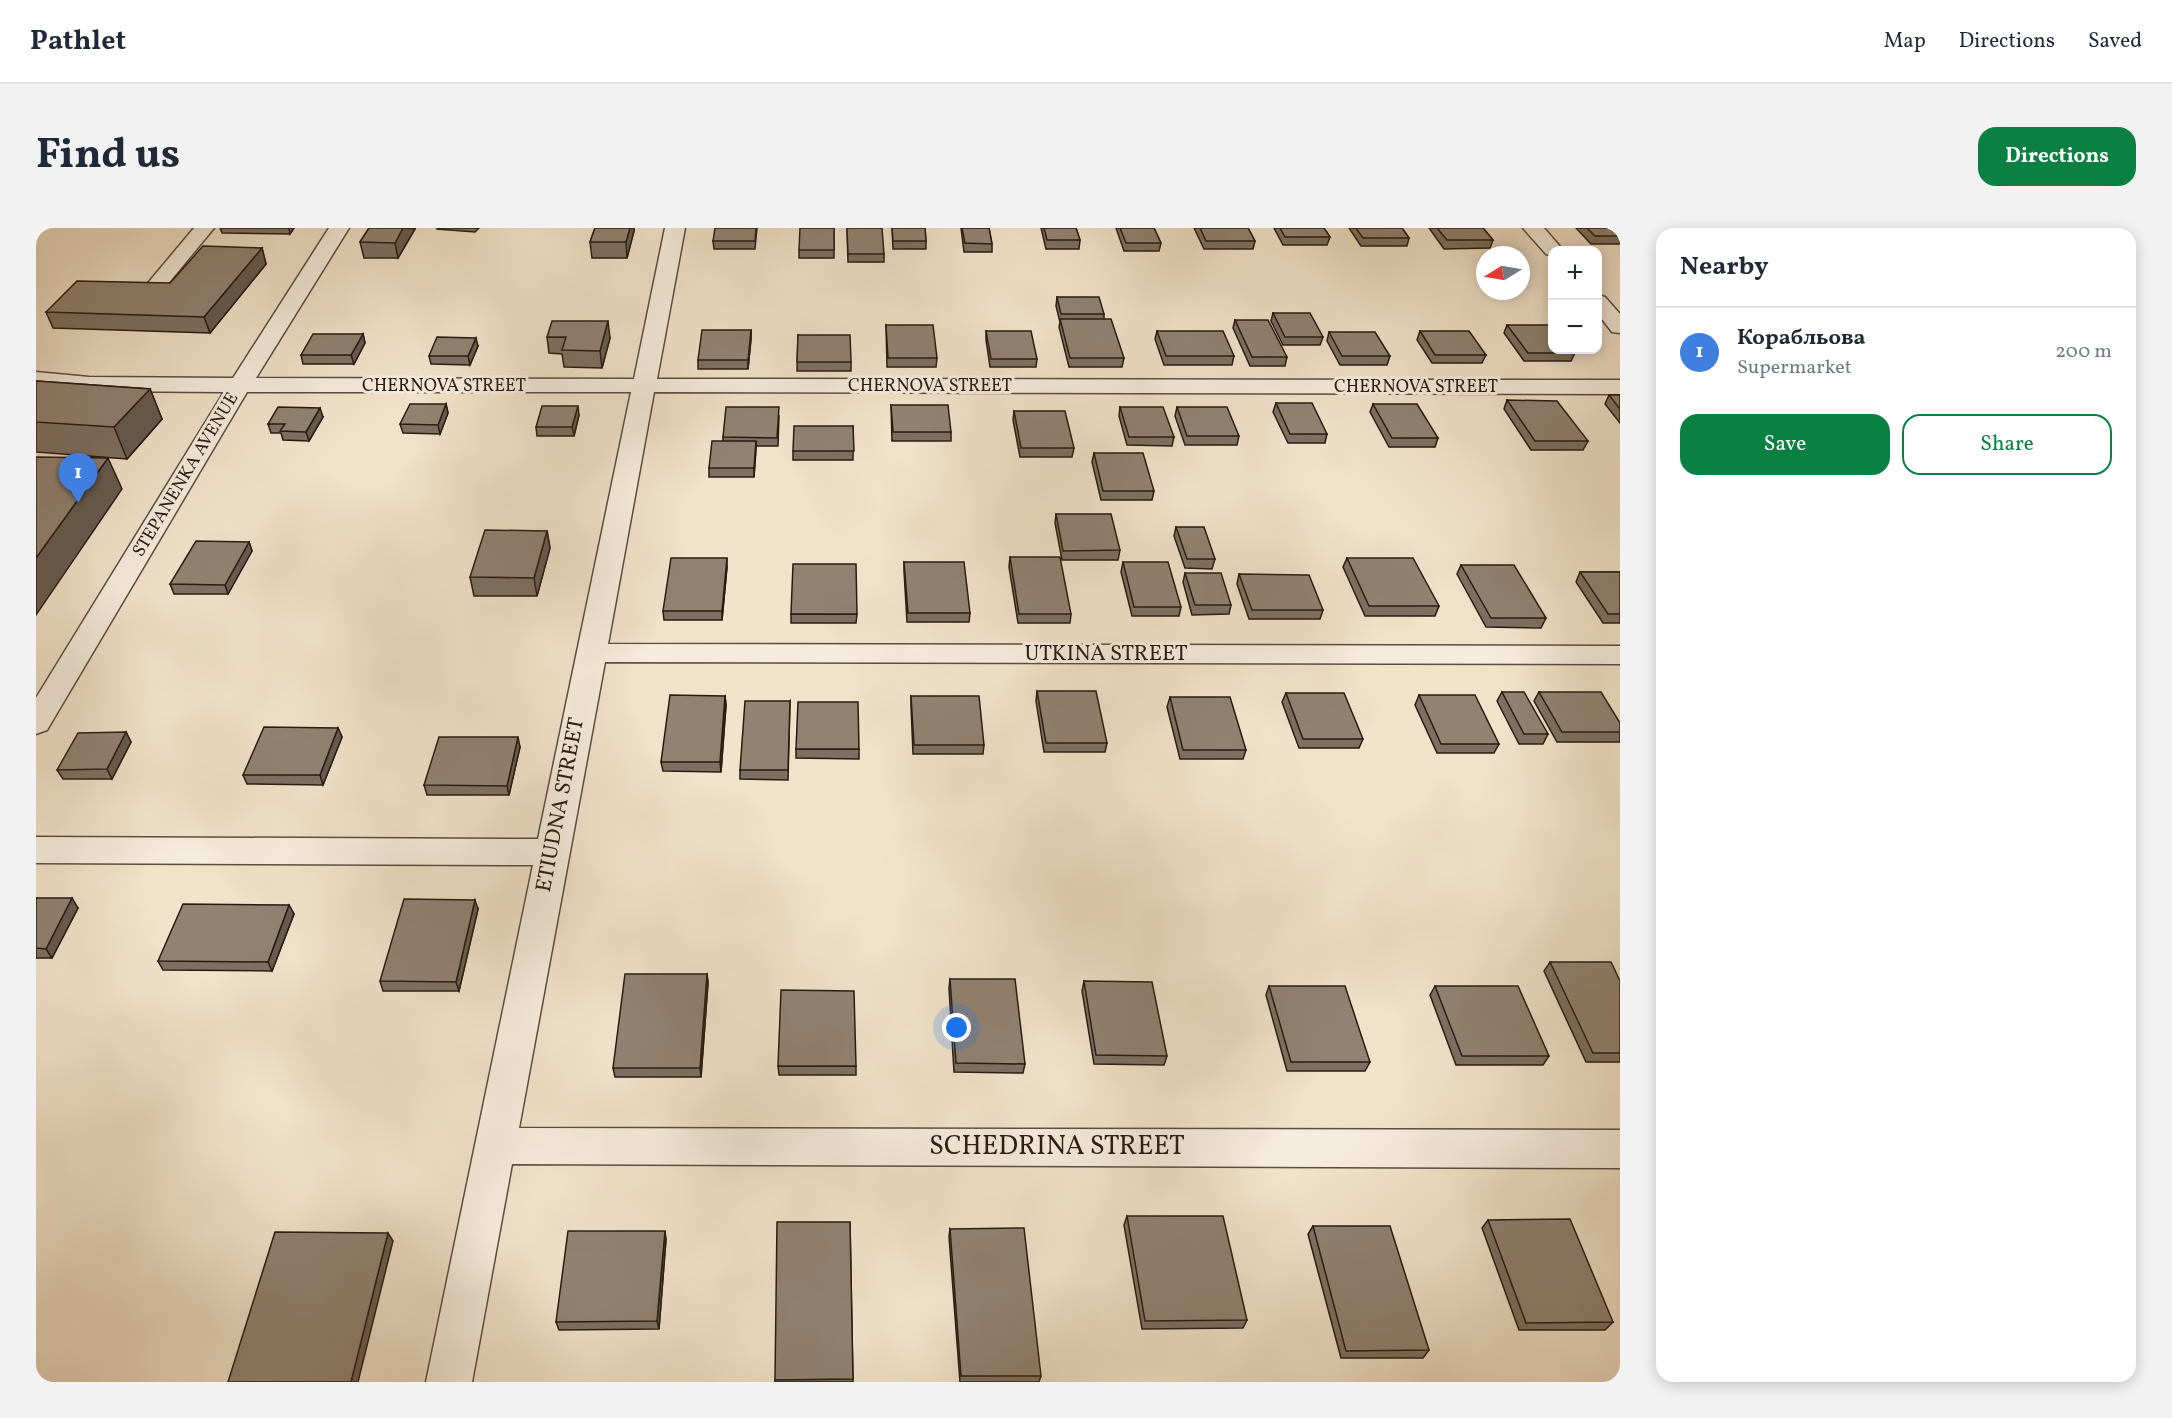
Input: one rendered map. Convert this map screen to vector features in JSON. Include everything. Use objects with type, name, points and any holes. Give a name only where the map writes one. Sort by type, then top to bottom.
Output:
[{"type":"street","points":[[155,287],[204,228]]},
{"type":"street","name":"STEPANENKA AVENUE","points":[[36,723],[240,386],[339,228]]},
{"type":"street","name":"ETIUDNA STREET","points":[[449,1382],[675,228]]},
{"type":"street","points":[[1533,228],[1549,246]]},
{"type":"street","points":[[1602,306],[1620,327]]},
{"type":"street","name":"CHERNOVA STREET","points":[[36,379],[89,384],[240,386],[1620,387]]},
{"type":"street","name":"UTKINA STREET","points":[[591,654],[1620,655]]},
{"type":"street","points":[[36,850],[552,852]]},
{"type":"street","name":"SCHEDRINA STREET","points":[[495,1146],[1620,1149]]},
{"type":"building","points":[[369,228],[403,228],[395,243],[360,242]]},
{"type":"building","points":[[595,228],[630,228],[626,242],[590,242]]},
{"type":"building","points":[[715,228],[756,228],[755,241],[713,241]]},
{"type":"building","points":[[800,228],[834,228],[834,250],[799,250]]},
{"type":"building","points":[[847,228],[882,228],[884,254],[848,254]]},
{"type":"building","points":[[892,228],[925,228],[926,241],[893,241]]},
{"type":"building","points":[[962,228],[989,228],[992,244],[965,243]]},
{"type":"building","points":[[1044,228],[1076,228],[1080,240],[1047,240]]},
{"type":"building","points":[[1120,228],[1154,228],[1161,243],[1126,243]]},
{"type":"building","points":[[1200,228],[1248,228],[1255,241],[1206,241]]},
{"type":"building","points":[[1280,228],[1324,228],[1330,237],[1285,237]]},
{"type":"building","points":[[1356,228],[1402,228],[1409,238],[1363,238]]},
{"type":"building","points":[[1437,228],[1483,228],[1493,240],[1447,240]]},
{"type":"building","points":[[1587,228],[1620,228],[1620,236],[1595,236]]},
{"type":"building","points":[[203,246],[262,248],[204,317],[46,312],[77,281],[170,283]]},
{"type":"building","points":[[1057,297],[1099,297],[1104,314],[1061,314]]},
{"type":"building","points":[[1273,313],[1310,313],[1323,337],[1285,337]]},
{"type":"building","points":[[1060,319],[1111,319],[1124,358],[1070,358]]},
{"type":"building","points":[[1235,320],[1268,320],[1287,357],[1252,357]]},
{"type":"building","points":[[552,321],[608,321],[600,351],[562,350],[566,337],[547,337]]},
{"type":"building","points":[[886,325],[933,325],[937,358],[888,358]]},
{"type":"building","points":[[1507,325],[1548,325],[1548,353],[1528,353]]},
{"type":"building","points":[[702,330],[751,330],[748,360],[698,360]]},
{"type":"building","points":[[986,331],[1031,331],[1037,359],[991,359]]},
{"type":"building","points":[[1157,331],[1223,331],[1234,356],[1166,356]]},
{"type":"building","points":[[1420,331],[1469,331],[1486,355],[1435,355]]},
{"type":"building","points":[[1329,332],[1375,332],[1390,356],[1342,356]]},
{"type":"building","points":[[313,334],[363,334],[351,355],[301,355]]},
{"type":"building","points":[[798,335],[850,335],[851,362],[797,362]]},
{"type":"building","points":[[437,337],[476,338],[468,356],[429,356]]},
{"type":"building","points":[[36,381],[150,389],[114,427],[36,422]]},
{"type":"building","points":[[1609,395],[1620,395],[1620,409]]},
{"type":"building","points":[[1507,400],[1557,401],[1588,441],[1535,441]]},
{"type":"building","points":[[1276,403],[1312,403],[1327,434],[1290,434]]},
{"type":"building","points":[[410,404],[446,404],[438,425],[400,424]]},
{"type":"building","points":[[1373,404],[1417,404],[1438,438],[1392,438]]},
{"type":"building","points":[[891,405],[948,405],[951,432],[893,432]]},
{"type":"building","points":[[542,406],[578,406],[572,427],[536,427]]},
{"type":"building","points":[[278,407],[320,408],[306,432],[280,431],[285,424],[268,424]]},
{"type":"building","points":[[726,407],[779,407],[777,438],[723,437]]},
{"type":"building","points":[[1120,407],[1163,407],[1174,437],[1129,437]]},
{"type":"building","points":[[1177,407],[1227,407],[1239,436],[1187,436]]},
{"type":"building","points":[[1014,411],[1065,411],[1074,448],[1021,448]]},
{"type":"building","points":[[794,426],[853,426],[854,451],[793,451]]},
{"type":"building","points":[[712,441],[756,441],[754,468],[709,468]]},
{"type":"building","points":[[1094,453],[1143,453],[1154,491],[1103,491]]},
{"type":"building","points":[[36,457],[108,458],[36,558]]},
{"type":"building","points":[[1056,514],[1111,514],[1120,550],[1063,551]]},
{"type":"building","points":[[1176,527],[1204,527],[1215,559],[1187,559]]},
{"type":"building","points":[[485,530],[547,531],[534,578],[470,577]]},
{"type":"building","points":[[196,541],[249,542],[225,585],[170,584]]},
{"type":"building","points":[[1010,557],[1060,557],[1071,614],[1019,614]]},
{"type":"building","points":[[671,558],[727,558],[722,611],[663,611]]},
{"type":"building","points":[[1347,558],[1413,558],[1439,606],[1369,606]]},
{"type":"building","points":[[904,562],[964,562],[970,613],[908,613]]},
{"type":"building","points":[[1123,562],[1168,562],[1181,607],[1134,607]]},
{"type":"building","points":[[793,564],[856,564],[857,614],[791,614]]},
{"type":"building","points":[[1461,565],[1514,565],[1546,618],[1491,618]]},
{"type":"building","points":[[1580,572],[1620,572],[1620,614],[1608,614]]},
{"type":"building","points":[[1185,573],[1221,573],[1231,605],[1195,605]]},
{"type":"building","points":[[1239,574],[1309,575],[1323,610],[1252,610]]},
{"type":"building","points":[[1037,691],[1096,691],[1107,743],[1046,743]]},
{"type":"building","points":[[1502,692],[1524,692],[1548,734],[1524,734]]},
{"type":"building","points":[[1539,692],[1601,692],[1620,723],[1620,732],[1562,732]]},
{"type":"building","points":[[1286,693],[1344,693],[1363,739],[1303,739]]},
{"type":"building","points":[[670,695],[725,696],[720,762],[661,762]]},
{"type":"building","points":[[1419,695],[1475,695],[1499,744],[1441,744]]},
{"type":"building","points":[[911,696],[979,696],[984,745],[914,745]]},
{"type":"building","points":[[1170,697],[1230,697],[1246,750],[1183,750]]},
{"type":"building","points":[[745,701],[790,701],[788,770],[740,770]]},
{"type":"building","points":[[798,702],[858,702],[859,749],[796,749]]},
{"type":"building","points":[[264,727],[338,728],[320,775],[243,775]]},
{"type":"building","points":[[126,732],[107,769],[57,770],[78,733]]},
{"type":"building","points":[[439,737],[518,737],[507,786],[424,785]]},
{"type":"building","points":[[36,898],[72,898],[46,949],[36,948]]},
{"type":"building","points":[[404,899],[475,900],[456,982],[380,981]]},
{"type":"building","points":[[183,904],[289,905],[268,962],[158,961]]},
{"type":"building","points":[[1550,962],[1611,962],[1620,981],[1620,1053],[1593,1053]]},
{"type":"building","points":[[625,974],[707,974],[700,1068],[613,1068]]},
{"type":"building","points":[[950,979],[1015,979],[1025,1064],[956,1063]]},
{"type":"building","points":[[1084,981],[1152,982],[1167,1056],[1096,1055]]},
{"type":"building","points":[[1269,986],[1345,986],[1370,1062],[1291,1062]]},
{"type":"building","points":[[1435,986],[1518,986],[1549,1056],[1462,1056]]},
{"type":"building","points":[[781,990],[854,991],[856,1066],[778,1066]]},
{"type":"building","points":[[1127,1216],[1223,1216],[1247,1320],[1145,1321]]},
{"type":"building","points":[[1570,1219],[1613,1322],[1526,1323],[1488,1220]]},
{"type":"building","points":[[777,1222],[850,1222],[853,1379],[775,1380]]},
{"type":"building","points":[[1313,1226],[1390,1226],[1429,1350],[1346,1351]]},
{"type":"building","points":[[1024,1228],[1041,1376],[961,1376],[950,1229]]},
{"type":"building","points":[[568,1231],[665,1231],[657,1321],[556,1322]]},
{"type":"building","points":[[275,1232],[388,1233],[351,1382],[228,1382]]},
{"type":"place","name":"Корабльова","points":[[78,503]]}]
